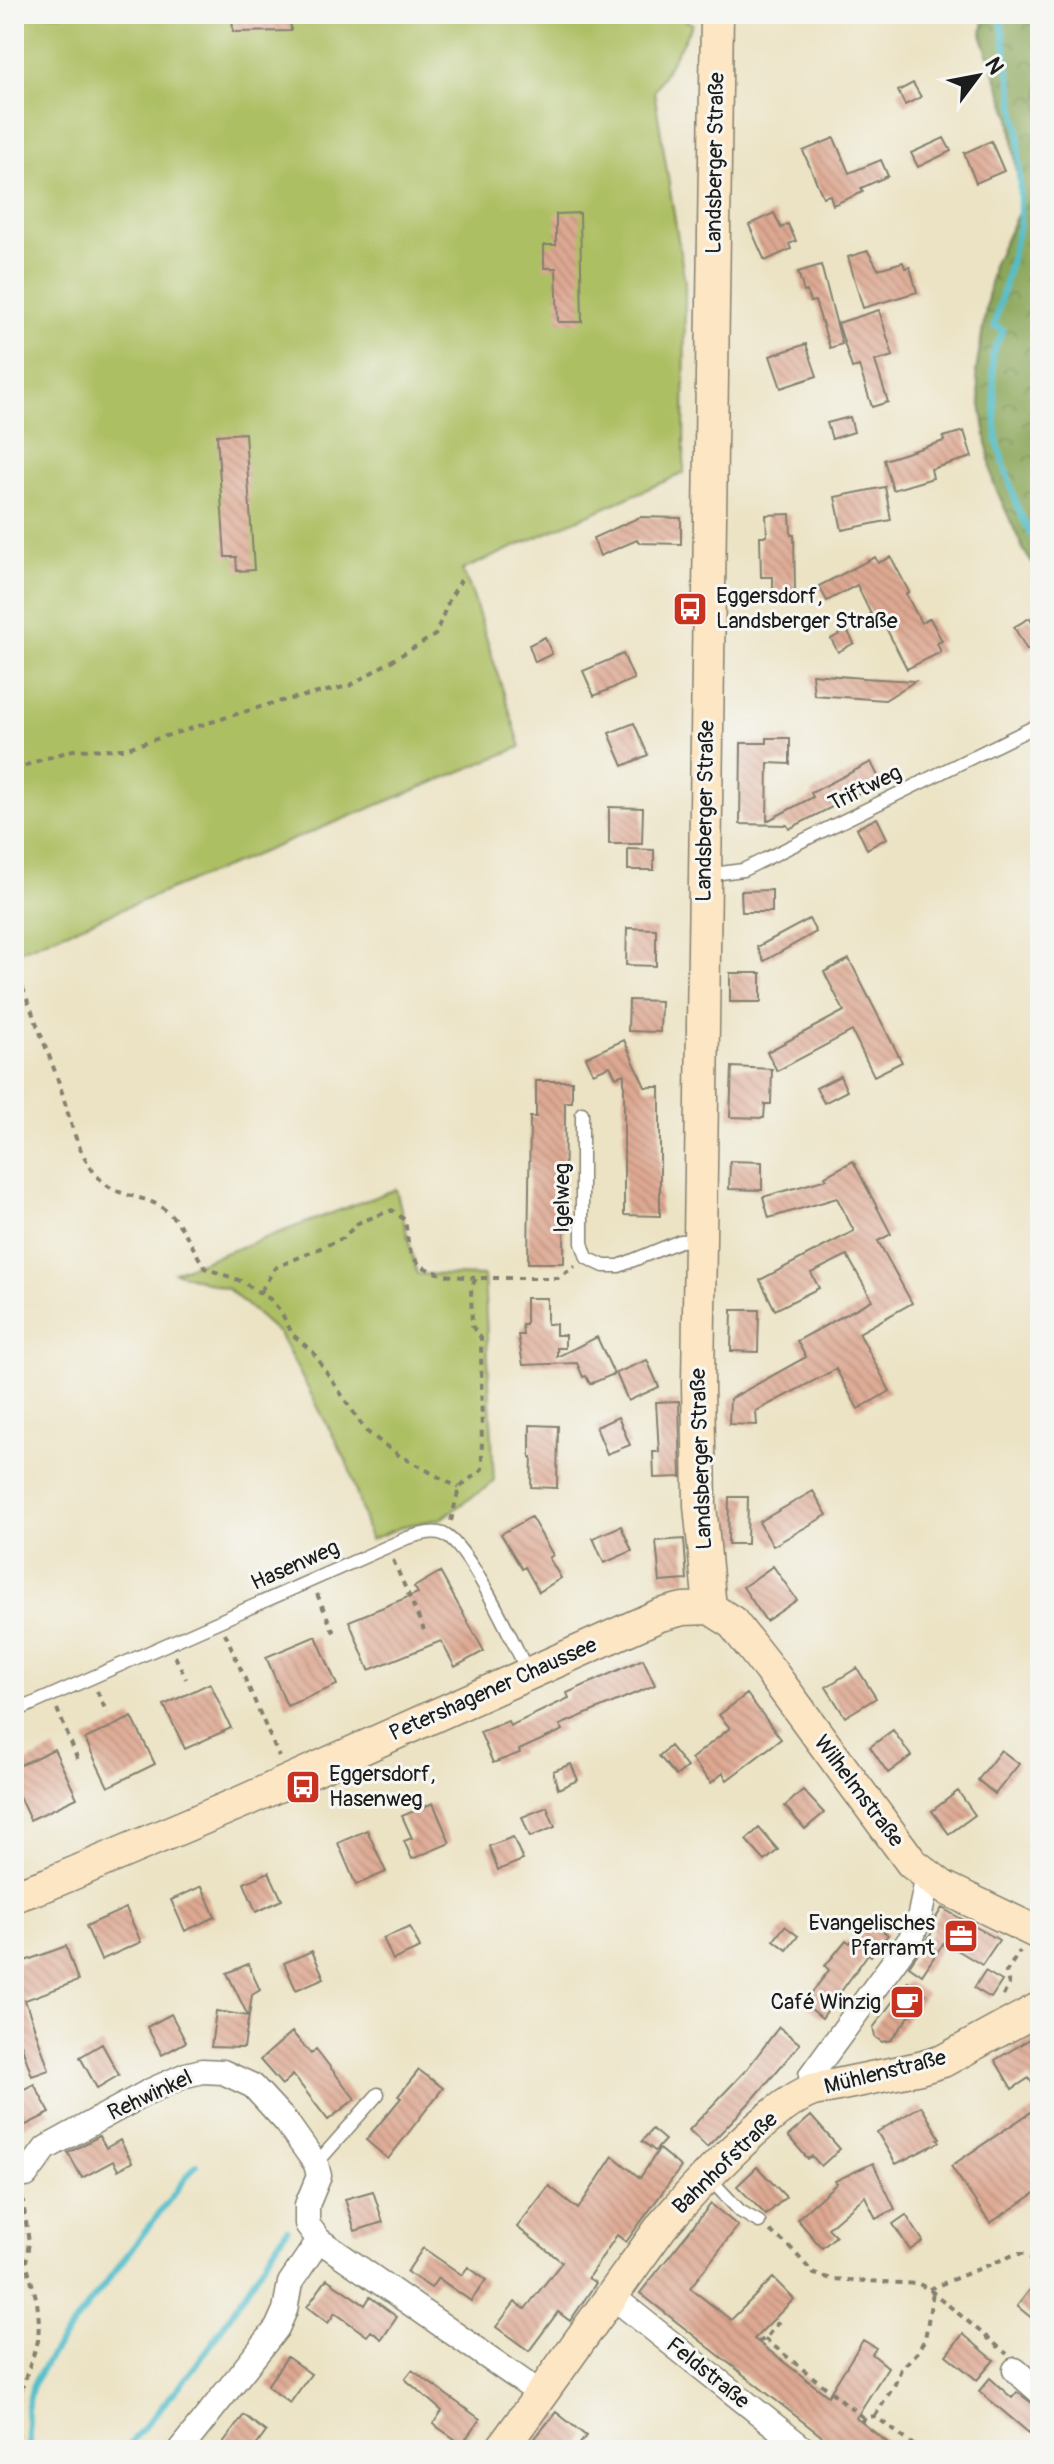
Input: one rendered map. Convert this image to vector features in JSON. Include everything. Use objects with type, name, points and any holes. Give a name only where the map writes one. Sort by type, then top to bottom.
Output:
[{"type":"main road","name":"Landsberger Straße","points":[[710,1608],[700,1505],[700,1240],[717,14]]},
{"type":"main road","name":"Petershagener Chaussee","points":[[14,1896],[290,1780],[660,1615],[683,1609],[710,1608]]},
{"type":"main road","name":"Wilhelmstraße","points":[[710,1608],[732,1622],[912,1863],[943,1887],[1037,1942]]},
{"type":"main road","name":"Mühlenstraße","points":[[813,2090],[943,2061],[1040,2008]]},
{"type":"main road","name":"Bahnhofstraße","points":[[501,2450],[662,2226],[708,2177],[775,2114],[799,2095],[813,2090]]},
{"type":"street","points":[[813,2090],[811,2075],[912,1937],[928,1876]]},
{"type":"street","name":"Rehwinkel","points":[[26,2175],[46,2148],[150,2091],[202,2071],[223,2072],[253,2086],[287,2123],[316,2164]]},
{"type":"street","points":[[316,2164],[319,2176],[307,2205],[307,2224],[319,2240],[541,2394]]},
{"type":"street","points":[[180,2450],[277,2328],[285,2310],[290,2283],[319,2240]]},
{"type":"street","name":"Feldstraße","points":[[612,2296],[805,2450]]},
{"type":"street","points":[[1015,2370],[1040,2392]]},
{"type":"lane","name":"Triftweg","points":[[704,875],[743,870],[1040,724]]},
{"type":"lane","name":"Igelweg","points":[[582,1113],[582,1243],[587,1258],[604,1266],[619,1266],[680,1241],[700,1240]]},
{"type":"lane","name":"Hasenweg","points":[[14,1712],[407,1538],[435,1531],[448,1536]]},
{"type":"lane","points":[[448,1536],[465,1554],[528,1673]]},
{"type":"lane","points":[[316,2164],[378,2094]]},
{"type":"lane","points":[[708,2177],[740,2211],[759,2222]]},
{"type":"path","points":[[14,772],[31,763],[73,750],[124,749],[273,703],[349,686],[435,635],[461,580]]},
{"type":"path","points":[[14,965],[83,1153],[92,1169],[111,1188],[157,1205],[172,1216],[188,1233],[205,1268],[261,1291],[281,1312],[293,1335],[313,1352],[366,1431],[397,1454],[459,1488]]},
{"type":"path","points":[[261,1291],[275,1268],[343,1238],[358,1223],[392,1210],[405,1220],[411,1254],[427,1270],[445,1275],[558,1278],[587,1258]]},
{"type":"path","points":[[448,1536],[459,1488],[482,1469],[481,1338],[472,1326],[471,1288],[476,1278]]},
{"type":"path","points":[[388,1546],[424,1630]]},
{"type":"path","points":[[311,1580],[335,1635]]},
{"type":"path","points":[[219,1620],[290,1780]]},
{"type":"path","points":[[168,1643],[186,1679]]},
{"type":"path","points":[[91,1678],[107,1713]]},
{"type":"path","points":[[51,1696],[78,1760]]},
{"type":"path","points":[[1003,1996],[1009,1985],[1006,1972],[1020,1951],[1037,1942]]},
{"type":"path","points":[[20,2450],[22,2388],[38,2341],[39,2322],[37,2301],[26,2262],[29,2242],[21,2199],[26,2175]]},
{"type":"path","points":[[759,2222],[789,2246],[814,2274],[832,2279],[919,2284],[931,2290],[1012,2358],[1015,2370]]},
{"type":"path","points":[[931,2290],[1016,2254],[1023,2254],[1040,2263]]},
{"type":"path","points":[[765,2339],[863,2420],[875,2416],[901,2369],[917,2353],[925,2339],[931,2290]]},
{"type":"path","points":[[758,2342],[765,2339],[780,2320]]},
{"type":"path","points":[[875,2416],[920,2450]]},
{"type":"green space","points":[[14,14],[672,14],[693,24],[654,91],[685,282],[684,473],[462,570],[521,747],[14,953]]},
{"type":"green space","points":[[984,14],[1040,14],[1040,575],[1024,551],[993,482],[976,372],[993,265],[1021,207],[1010,116],[982,37]]},
{"type":"green space","points":[[396,1189],[417,1274],[484,1276],[494,1482],[440,1519],[404,1526],[370,1540],[348,1464],[279,1334],[228,1289],[174,1272]]},
{"type":"building","points":[[232,14],[290,14],[291,31],[233,32]]},
{"type":"building","points":[[913,83],[921,97],[905,105],[898,91]]},
{"type":"building","points":[[834,138],[849,173],[881,160],[888,176],[861,188],[863,192],[833,205],[830,195],[823,197],[803,151]]},
{"type":"building","points":[[944,138],[951,151],[918,167],[911,153]]},
{"type":"building","points":[[991,141],[1004,171],[976,183],[964,153]]},
{"type":"building","points":[[580,213],[582,322],[558,322],[556,268],[544,268],[544,245],[556,245],[556,214]]},
{"type":"building","points":[[774,213],[781,228],[788,224],[796,241],[789,244],[791,249],[765,261],[749,225]]},
{"type":"building","points":[[868,251],[878,269],[903,262],[905,268],[910,267],[917,292],[863,308],[848,257]]},
{"type":"building","points":[[821,265],[842,344],[830,348],[815,301],[810,302],[807,291],[804,292],[798,272]]},
{"type":"building","points":[[879,310],[893,356],[875,361],[888,402],[872,407],[859,366],[852,368],[838,323]]},
{"type":"building","points":[[806,344],[817,376],[781,388],[770,356]]},
{"type":"building","points":[[850,417],[854,432],[832,439],[827,423]]},
{"type":"building","points":[[964,431],[972,457],[931,469],[933,478],[893,490],[884,460],[944,441],[943,437]]},
{"type":"building","points":[[245,433],[254,570],[237,571],[236,557],[225,557],[217,435]]},
{"type":"building","points":[[885,487],[891,520],[842,530],[835,497]]},
{"type":"building","points":[[790,514],[791,535],[794,535],[795,591],[773,591],[773,577],[761,577],[760,536],[767,536],[766,515]]},
{"type":"building","points":[[640,517],[681,518],[681,544],[639,543],[637,540],[600,556],[593,538]]},
{"type":"building","points":[[875,557],[878,563],[891,557],[921,623],[930,618],[942,641],[937,643],[941,652],[907,669],[883,622],[876,625],[857,585],[827,601],[819,586]]},
{"type":"building","points":[[1030,618],[1040,643],[1027,650],[1014,627]]},
{"type":"building","points":[[847,630],[854,643],[838,652],[831,639]]},
{"type":"building","points":[[545,637],[552,654],[535,662],[529,645]]},
{"type":"building","points":[[623,654],[634,679],[594,696],[583,671]]},
{"type":"building","points":[[812,674],[915,681],[885,700],[814,695]]},
{"type":"building","points":[[634,723],[648,755],[623,766],[609,733]]},
{"type":"building","points":[[767,738],[790,738],[790,764],[768,763],[767,821],[813,797],[811,793],[871,762],[881,782],[789,829],[787,825],[740,824],[741,743],[767,743]]},
{"type":"building","points":[[609,807],[643,808],[642,844],[609,844]]},
{"type":"building","points":[[877,818],[887,838],[867,849],[857,828]]},
{"type":"building","points":[[628,849],[654,850],[654,870],[628,870]]},
{"type":"building","points":[[772,890],[772,912],[742,912],[741,891]]},
{"type":"building","points":[[809,919],[816,932],[764,961],[757,947]]},
{"type":"building","points":[[627,928],[656,929],[656,966],[626,965]]},
{"type":"building","points":[[849,959],[902,1062],[874,1076],[852,1031],[777,1071],[767,1052],[844,1011],[824,972]]},
{"type":"building","points":[[730,973],[761,973],[761,1002],[730,1002]]},
{"type":"building","points":[[629,1000],[661,1001],[660,1032],[628,1031]]},
{"type":"building","points":[[624,1040],[645,1087],[660,1087],[660,1216],[624,1215],[624,1074],[616,1077],[610,1066],[593,1073],[586,1057]]},
{"type":"building","points":[[732,1067],[772,1069],[771,1104],[765,1104],[764,1118],[730,1117]]},
{"type":"building","points":[[840,1076],[847,1091],[824,1103],[816,1088]]},
{"type":"building","points":[[536,1081],[572,1081],[572,1102],[565,1102],[564,1263],[528,1263],[530,1117],[536,1117]]},
{"type":"building","points":[[730,1161],[762,1162],[762,1190],[729,1189]]},
{"type":"building","points":[[853,1161],[891,1234],[878,1241],[912,1303],[859,1333],[890,1391],[858,1409],[836,1369],[756,1411],[757,1425],[729,1424],[730,1399],[806,1357],[797,1341],[872,1300],[847,1255],[811,1273],[819,1288],[775,1310],[760,1280],[854,1231],[837,1198],[769,1218],[763,1197],[827,1179],[825,1176]]},
{"type":"building","points":[[526,1298],[547,1298],[547,1324],[556,1324],[556,1335],[565,1335],[565,1348],[557,1348],[557,1357],[597,1337],[614,1374],[590,1384],[577,1363],[523,1365],[518,1335],[523,1335],[522,1325],[526,1325]]},
{"type":"building","points":[[732,1310],[759,1310],[758,1352],[731,1351]]},
{"type":"building","points":[[647,1360],[659,1387],[628,1401],[616,1373]]},
{"type":"building","points":[[679,1401],[681,1477],[654,1478],[653,1452],[659,1452],[656,1402]]},
{"type":"building","points":[[618,1417],[630,1445],[607,1454],[596,1427]]},
{"type":"building","points":[[530,1425],[558,1426],[557,1488],[531,1487]]},
{"type":"building","points":[[813,1491],[827,1515],[773,1546],[759,1522]]},
{"type":"building","points":[[729,1497],[748,1497],[747,1544],[728,1544]]},
{"type":"building","points":[[531,1517],[553,1555],[549,1558],[561,1578],[539,1592],[501,1534]]},
{"type":"building","points":[[621,1526],[632,1551],[604,1563],[593,1538]]},
{"type":"building","points":[[684,1539],[687,1580],[660,1582],[656,1541]]},
{"type":"building","points":[[773,1566],[797,1600],[766,1621],[743,1587]]},
{"type":"building","points":[[440,1572],[484,1651],[455,1667],[441,1641],[369,1670],[349,1621],[418,1593],[414,1587]]},
{"type":"building","points":[[316,1636],[337,1685],[287,1706],[266,1657]]},
{"type":"building","points":[[643,1659],[655,1685],[560,1725],[563,1730],[519,1750],[520,1753],[493,1763],[480,1732],[508,1721],[510,1726],[569,1698],[567,1693]]},
{"type":"building","points":[[857,1668],[876,1698],[845,1717],[826,1687]]},
{"type":"building","points":[[210,1683],[231,1728],[185,1749],[164,1705]]},
{"type":"building","points":[[747,1694],[781,1739],[727,1780],[723,1773],[711,1783],[691,1759],[730,1728],[719,1715]]},
{"type":"building","points":[[132,1717],[155,1764],[108,1787],[85,1739]]},
{"type":"building","points":[[893,1730],[911,1756],[888,1773],[870,1747]]},
{"type":"building","points":[[670,1746],[687,1767],[676,1776],[659,1756]]},
{"type":"building","points":[[54,1749],[77,1798],[30,1820],[14,1786],[14,1768]]},
{"type":"building","points":[[1001,1750],[1019,1764],[995,1794],[978,1780]]},
{"type":"building","points":[[571,1764],[578,1780],[558,1789],[553,1771]]},
{"type":"building","points":[[803,1790],[824,1813],[805,1829],[785,1806]]},
{"type":"building","points":[[958,1791],[975,1815],[949,1834],[932,1811]]},
{"type":"building","points":[[433,1803],[450,1843],[412,1859],[404,1841],[412,1838],[402,1816]]},
{"type":"building","points":[[547,1807],[555,1827],[530,1837],[522,1817]]},
{"type":"building","points":[[759,1828],[778,1850],[765,1861],[746,1840]]},
{"type":"building","points":[[367,1830],[386,1872],[356,1885],[338,1843]]},
{"type":"building","points":[[513,1837],[523,1860],[498,1870],[489,1846]]},
{"type":"building","points":[[269,1872],[282,1900],[256,1912],[244,1883]]},
{"type":"building","points":[[202,1886],[215,1917],[185,1931],[171,1900]]},
{"type":"building","points":[[126,1908],[141,1942],[101,1960],[86,1926]]},
{"type":"building","points":[[942,1908],[999,1940],[982,1965],[944,1942],[922,1975],[909,1966],[931,1934]]},
{"type":"building","points":[[868,1920],[888,1935],[871,1956],[868,1954],[822,2018],[804,2003],[829,1970],[825,1966],[846,1940],[850,1943]]},
{"type":"building","points":[[785,1926],[798,1936],[787,1950],[774,1940]]},
{"type":"building","points":[[410,1927],[420,1948],[393,1960],[383,1938]]},
{"type":"building","points":[[66,1946],[78,1981],[25,2000],[49,2070],[32,2076],[14,2024],[14,1965]]},
{"type":"building","points":[[312,1951],[324,1978],[296,1990],[284,1963]]},
{"type":"building","points":[[248,1964],[260,1990],[252,1995],[244,2048],[211,2047],[216,2011],[248,2016],[227,1973]]},
{"type":"building","points":[[985,1971],[1002,1981],[991,1998],[974,1988]]},
{"type":"building","points":[[908,1981],[926,1994],[891,2040],[882,2042],[875,2037],[873,2028]]},
{"type":"building","points":[[171,2014],[186,2042],[162,2055],[147,2027]]},
{"type":"building","points":[[779,2027],[800,2044],[707,2147],[689,2130],[746,2070]]},
{"type":"building","points":[[292,2032],[311,2054],[316,2049],[355,2099],[328,2120],[293,2075],[282,2085],[260,2060]]},
{"type":"building","points":[[1040,2033],[1040,2097],[1029,2078],[1012,2089],[995,2060]]},
{"type":"building","points":[[102,2044],[119,2075],[97,2088],[80,2057]]},
{"type":"building","points":[[419,2070],[443,2088],[388,2159],[366,2140],[401,2098],[398,2096]]},
{"type":"building","points":[[34,2084],[50,2113],[24,2126],[14,2107],[14,2094]]},
{"type":"building","points":[[921,2106],[940,2142],[896,2164],[877,2132]]},
{"type":"building","points":[[1040,2106],[1040,2190],[990,2223],[951,2166]]},
{"type":"building","points":[[811,2116],[840,2149],[821,2166],[812,2156],[808,2159],[788,2136]]},
{"type":"building","points":[[652,2129],[665,2140],[655,2151],[642,2141]]},
{"type":"building","points":[[99,2136],[106,2148],[120,2140],[132,2162],[118,2170],[113,2161],[82,2178],[68,2153]]},
{"type":"building","points":[[659,2149],[681,2167],[626,2242],[617,2235],[588,2278],[596,2283],[570,2321],[558,2312],[529,2351],[496,2327],[515,2302],[525,2309],[562,2262],[517,2227],[549,2186],[578,2209],[613,2156],[640,2178]]},
{"type":"building","points":[[873,2163],[895,2209],[876,2219],[865,2196],[828,2228],[836,2236],[822,2248],[797,2219],[837,2183],[835,2181]]},
{"type":"building","points":[[757,2167],[786,2197],[766,2215],[737,2186]]},
{"type":"building","points":[[373,2191],[383,2222],[355,2231],[345,2199]]},
{"type":"building","points":[[711,2204],[738,2226],[690,2288],[731,2320],[773,2278],[794,2299],[754,2339],[828,2396],[863,2340],[876,2348],[872,2354],[888,2367],[856,2418],[897,2450],[839,2450],[640,2293]]},
{"type":"building","points":[[906,2215],[923,2241],[910,2250],[893,2224]]},
{"type":"building","points":[[423,2248],[462,2275],[468,2267],[486,2280],[471,2301],[438,2278],[431,2288],[407,2272]]},
{"type":"building","points":[[1040,2277],[1040,2325],[1017,2306]]},
{"type":"building","points":[[327,2279],[365,2305],[370,2297],[397,2317],[382,2339],[371,2331],[367,2336],[335,2313],[328,2323],[307,2307]]},
{"type":"building","points":[[963,2334],[994,2360],[977,2380],[946,2355]]},
{"type":"building","points":[[287,2357],[311,2374],[290,2403],[267,2386]]},
{"type":"building","points":[[412,2370],[480,2419],[462,2444],[433,2424],[442,2411],[405,2379]]},
{"type":"building","points":[[990,2378],[1012,2398],[1017,2392],[1040,2409],[1040,2420],[1029,2433],[979,2391]]},
{"type":"building","points":[[556,2412],[586,2436],[575,2450],[550,2450],[535,2438]]},
{"type":"building","points":[[244,2415],[266,2432],[253,2450],[230,2450],[222,2444]]},
{"type":"waterway","points":[[1000,14],[1019,133],[1020,223],[994,326],[1003,330],[992,355],[997,442],[1018,509],[1040,554]]},
{"type":"waterway","points":[[30,2450],[27,2410],[33,2384],[55,2349],[196,2165]]},
{"type":"waterway","points":[[124,2450],[210,2346],[287,2229]]},
{"type":"place","name":"Eggersdorf, Landsberger Straße","points":[[690,609]]},
{"type":"place","name":"Eggersdorf, Hasenweg","points":[[303,1787]]},
{"type":"place","name":"Evangelisches Pfarramt","points":[[961,1936]]},
{"type":"place","name":"Café Winzig","points":[[907,2002]]}]
